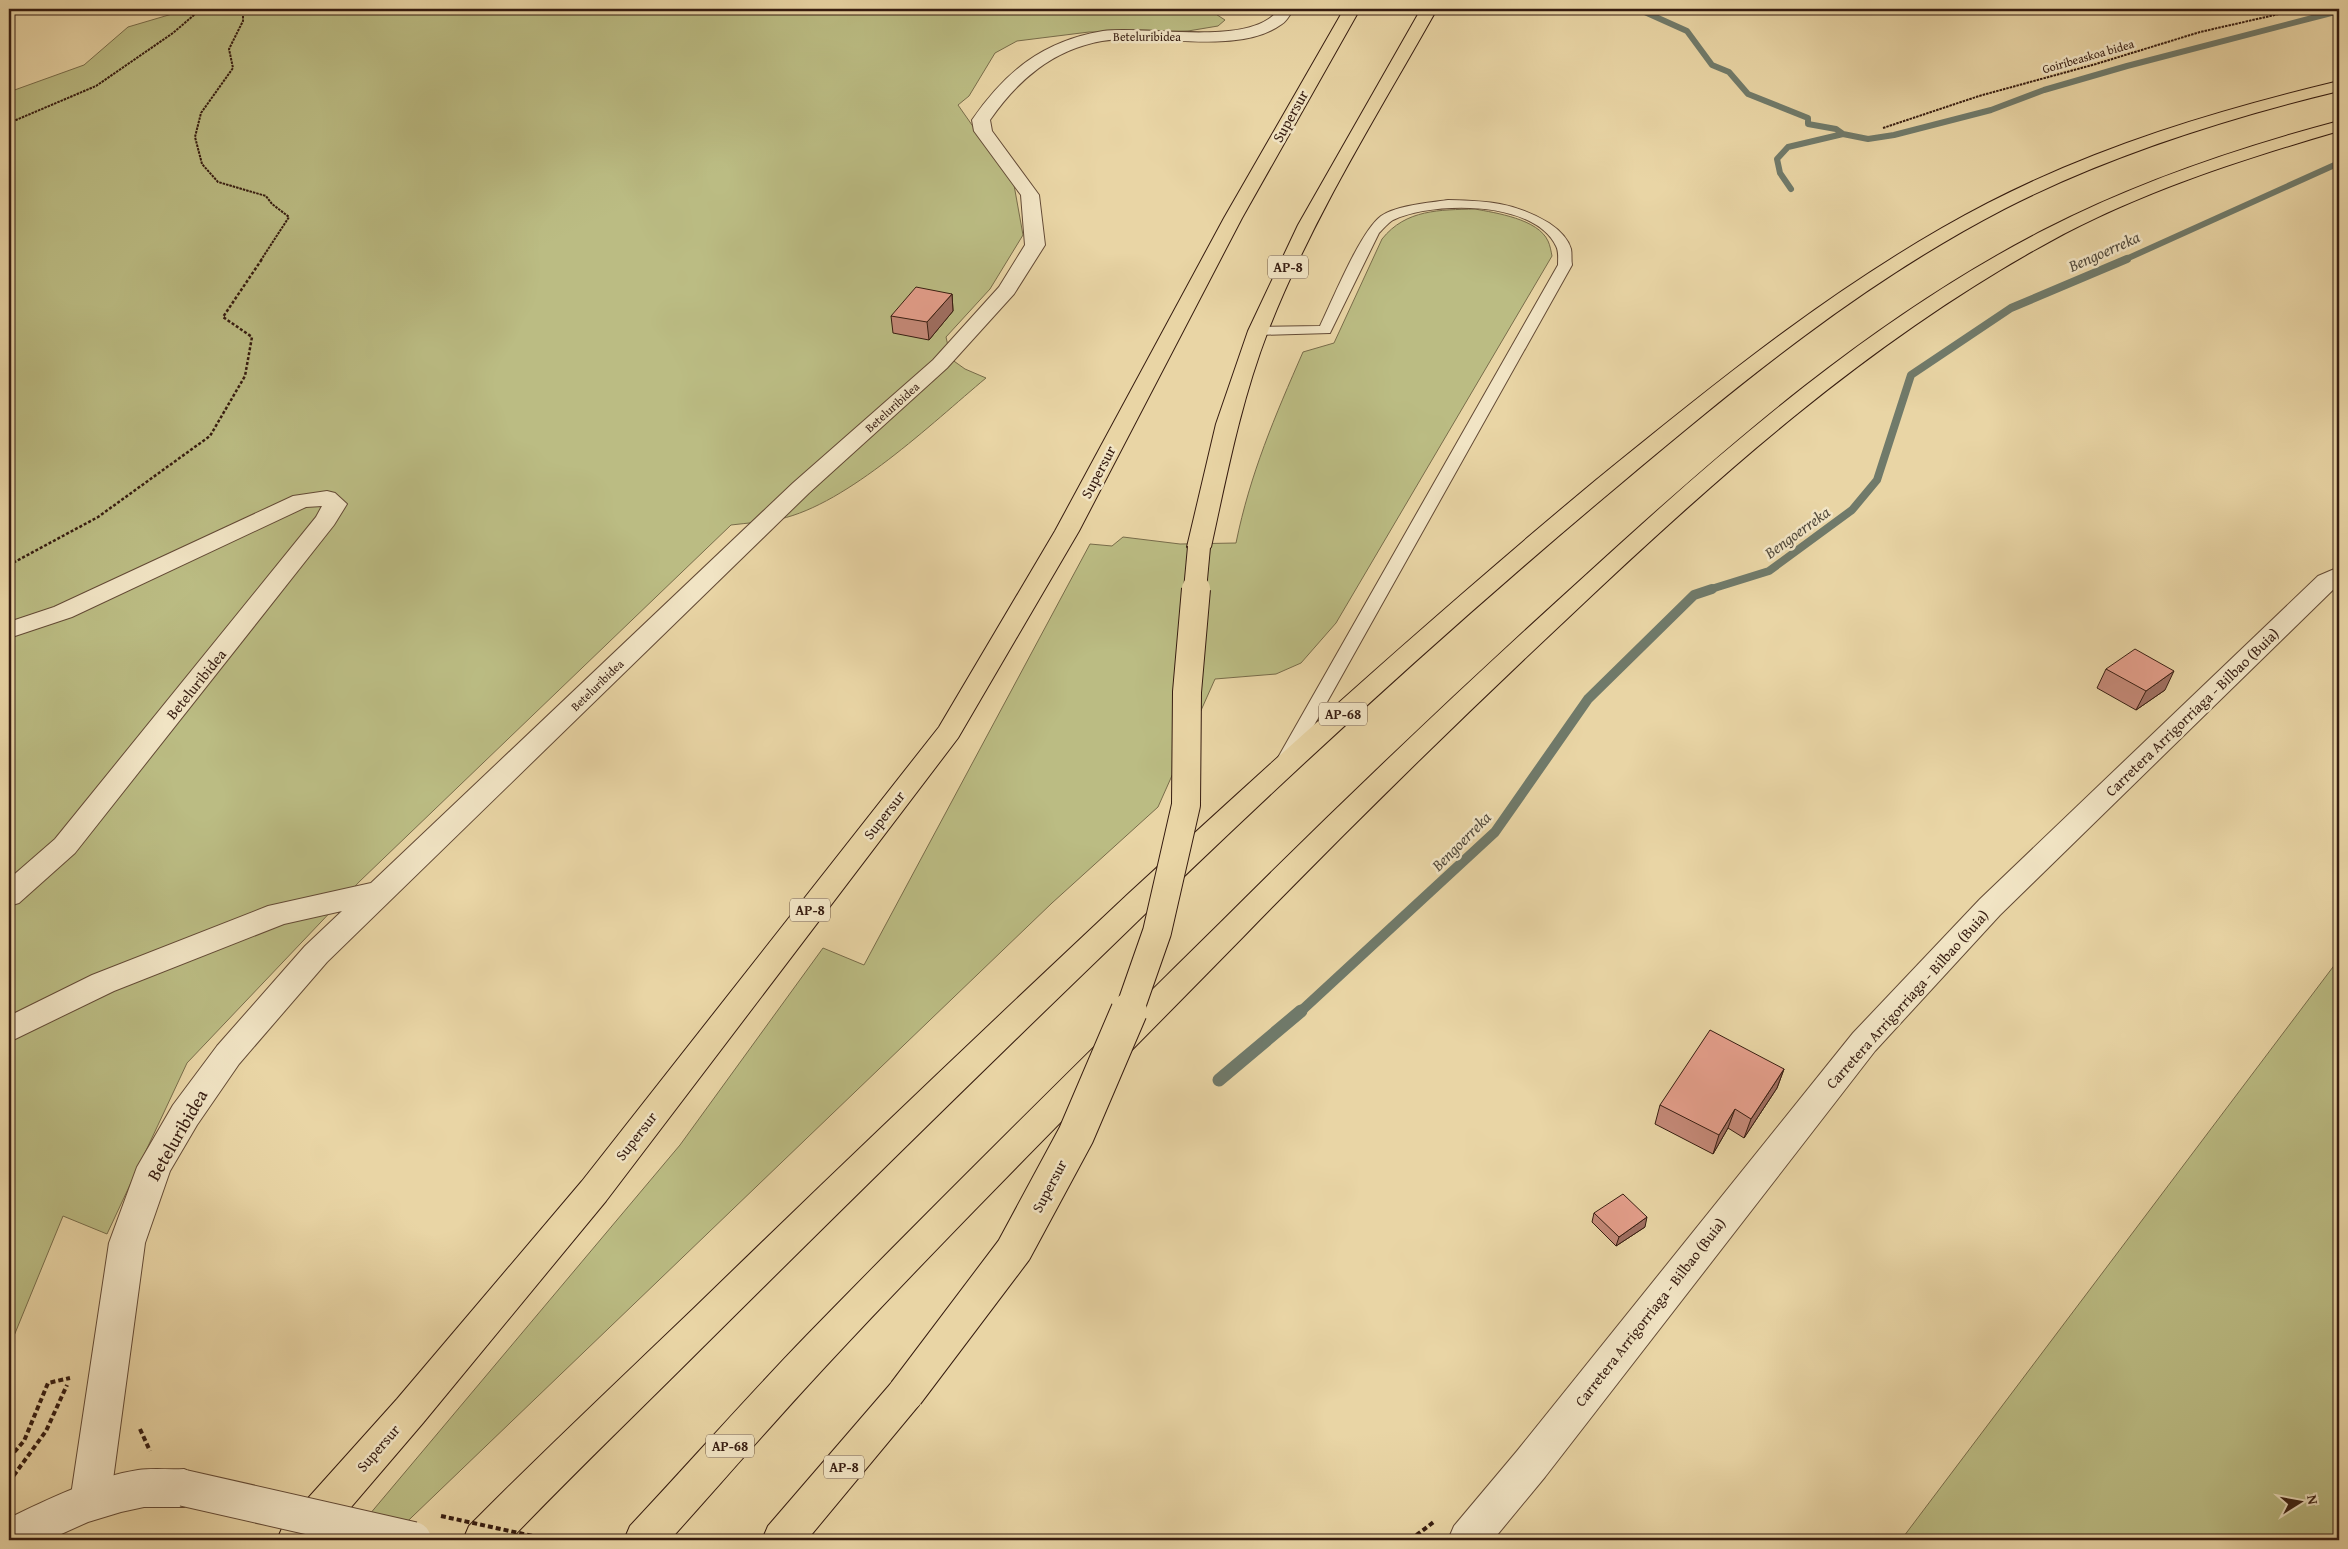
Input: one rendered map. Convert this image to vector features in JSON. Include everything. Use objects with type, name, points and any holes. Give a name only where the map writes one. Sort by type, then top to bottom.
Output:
[{"type":"highway","name":"Supersur","points":[[297,1540],[410,1411],[594,1191],[948,732],[1067,531],[1233,218],[1352,9]]},
{"type":"highway","name":"Supersur","points":[[782,1540],[906,1393],[1019,1242],[1076,1135],[1121,1034],[1157,932],[1186,805],[1187,692],[1199,547],[1227,424],[1258,331],[1307,225],[1429,9]]},
{"type":"highway","name":"AP-68","points":[[483,1540],[554,1466],[900,1130],[1143,897],[1280,770],[1519,559],[1654,444],[1753,364],[1884,273],[1996,207],[2086,166],[2190,127],[2251,108],[2339,86]]},
{"type":"highway","name":"AP-68","points":[[644,1540],[815,1352],[1325,834],[1525,644],[1736,452],[1877,341],[1941,297],[2038,240],[2086,216],[2158,185],[2232,157],[2339,126]]},
{"type":"street","name":"Beteluribidea","points":[[90,1502],[127,1243],[154,1167],[184,1115],[228,1055],[316,954],[801,488],[940,364],[1007,290],[1035,245],[1030,195],[982,131],[981,120],[1016,76],[1053,54],[1082,42],[1104,36],[1213,36],[1245,33],[1267,27],[1278,20],[1286,9]]},
{"type":"street","name":"Beteluribidea","points":[[9,630],[63,612],[301,501],[326,498],[335,504],[326,520],[238,632],[65,846],[9,895]]},
{"type":"street","name":"Carretera Arrigorriaga - Bilbao (Buia)","points":[[1468,1540],[1532,1464],[1792,1130],[1864,1042],[1990,907],[2327,581],[2339,574]]},
{"type":"street","points":[[9,1030],[103,982],[279,914],[383,891]]},
{"type":"street","points":[[9,1539],[66,1511],[90,1502],[139,1489],[184,1488],[413,1540]]},
{"type":"lane","points":[[1258,331],[1325,330],[1373,231],[1387,218],[1416,208],[1448,204],[1488,205],[1511,209],[1533,219],[1554,232],[1564,248],[1565,265],[1280,770]]},
{"type":"path","points":[[9,123],[96,86],[173,33],[201,9]]},
{"type":"path","points":[[9,565],[98,516],[210,436],[245,376],[252,337],[223,317],[289,217],[272,204],[266,196],[218,182],[202,164],[195,137],[200,113],[233,68],[229,49],[243,21],[243,9]]},
{"type":"path","name":"Goiribeaskoa bidea","points":[[1882,128],[1980,96],[2096,64],[2200,32],[2301,9]]},
{"type":"path","points":[[9,1458],[24,1441],[48,1383],[70,1378],[46,1431],[9,1482]]},
{"type":"green space","points":[[189,9],[1208,9],[1225,20],[1218,26],[1188,31],[1150,33],[1089,32],[1017,41],[995,53],[969,96],[958,105],[1014,185],[1023,235],[990,289],[946,337],[951,359],[965,369],[986,378],[888,460],[861,480],[833,497],[806,510],[780,519],[731,525],[359,882],[187,1063],[107,1234],[63,1216],[9,1348],[9,92],[84,65],[128,27]]},
{"type":"green space","points":[[1475,209],[1516,218],[1535,227],[1543,233],[1548,241],[1552,256],[1336,623],[1301,663],[1276,674],[1215,679],[1158,807],[1052,903],[388,1540],[348,1540],[680,1145],[823,948],[864,965],[1090,544],[1112,546],[1123,537],[1180,544],[1236,543],[1256,469],[1273,422],[1303,352],[1334,343],[1382,239],[1391,229],[1402,222],[1424,213]]},
{"type":"green space","points":[[2339,959],[2339,1540],[1901,1540]]},
{"type":"building","points":[[916,287],[952,294],[927,322],[891,316]]},
{"type":"building","points":[[2135,649],[2174,671],[2146,691],[2106,669]]},
{"type":"building","points":[[1710,1030],[1784,1069],[1751,1119],[1735,1109],[1719,1135],[1660,1105]]},
{"type":"building","points":[[1623,1194],[1647,1217],[1619,1237],[1594,1213]]},
{"type":"waterway","points":[[1638,9],[1687,31],[1712,65],[1729,72],[1748,94],[1808,118],[1808,124],[1836,129],[1843,134]]},
{"type":"waterway","points":[[1843,134],[1868,139],[1894,135],[1991,110],[2044,90],[2127,66],[2339,11]]},
{"type":"waterway","points":[[1791,189],[1780,173],[1777,159],[1788,147],[1843,134]]},
{"type":"waterway","name":"Bengoerreka","points":[[2124,260],[2339,163]]},
{"type":"waterway","name":"Bengoerreka","points":[[1708,590],[1769,571],[1852,510],[1877,480],[1911,375],[2011,308],[2127,259]]},
{"type":"waterway","name":"Bengoerreka","points":[[1300,1012],[1495,832],[1588,699],[1694,595],[1712,589]]},
{"type":"waterway","name":"Bengoerreka","points":[[1219,1080],[1301,1011]]}]
